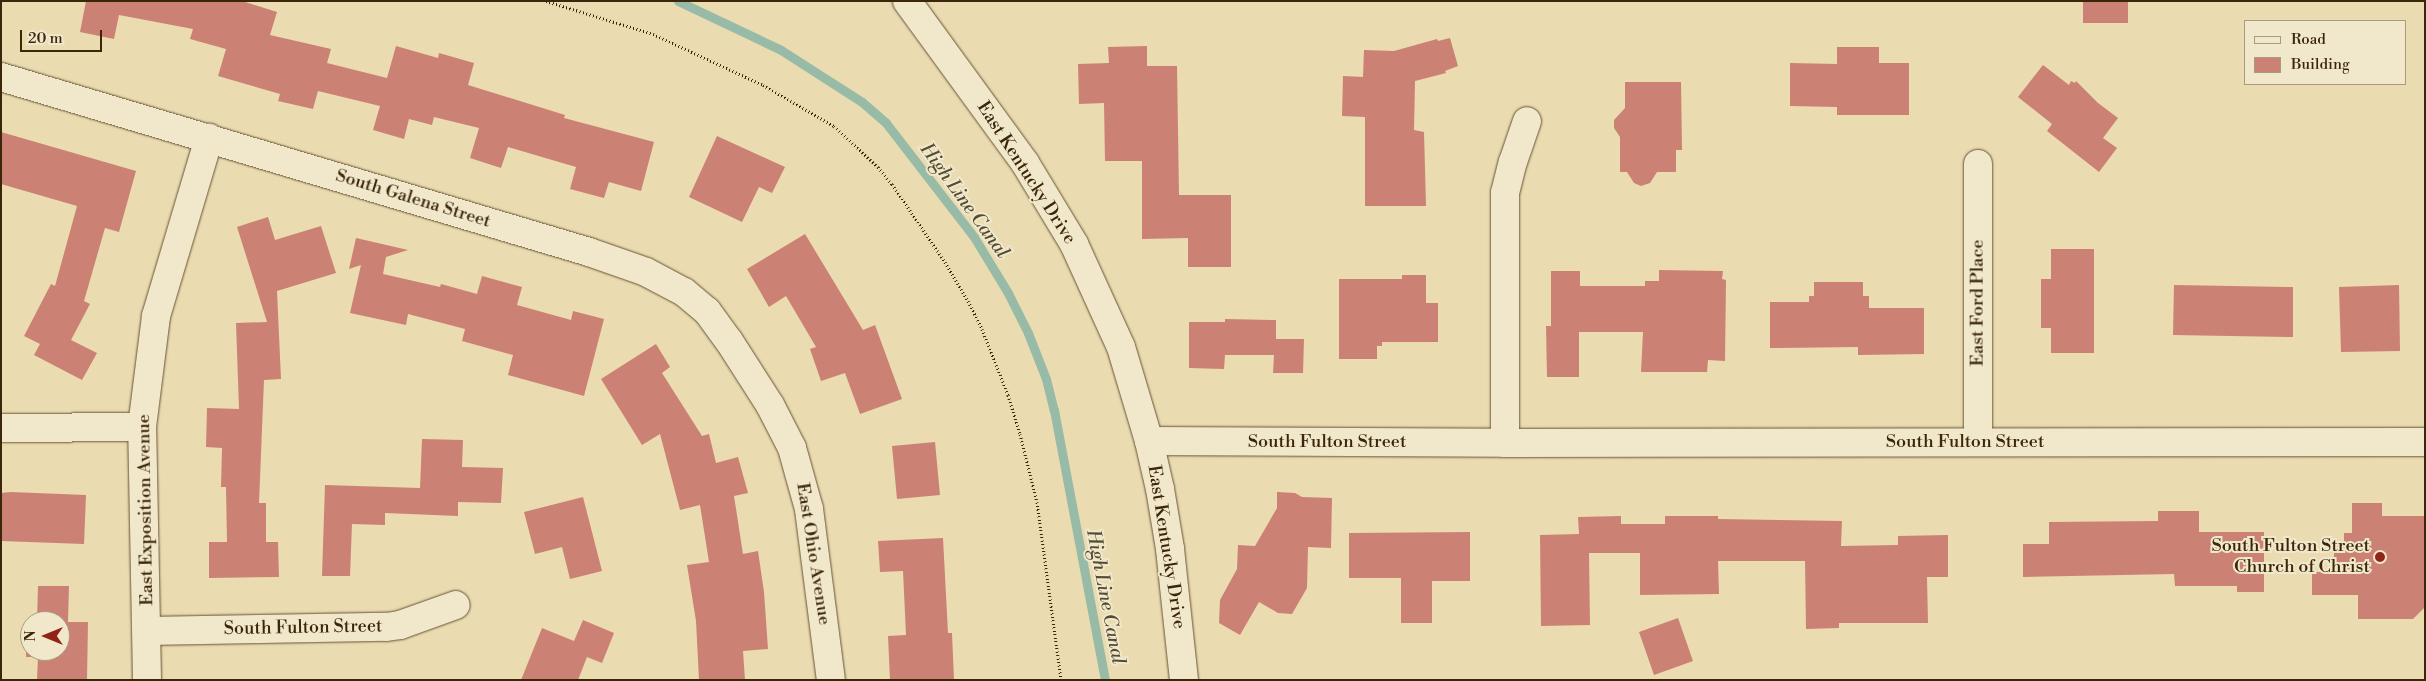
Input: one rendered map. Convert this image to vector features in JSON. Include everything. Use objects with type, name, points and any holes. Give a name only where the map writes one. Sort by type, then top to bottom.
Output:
[{"type":"street","name":"East Kentucky Drive","points":[[907,1],[1025,163],[1074,244],[1121,347],[1149,441],[1167,528],[1184,680]]},
{"type":"street","name":"South Galena Street","points":[[1,76],[589,252],[652,275],[684,292],[707,311],[729,341],[770,405]]},
{"type":"street","points":[[1505,443],[1505,193],[1527,121]]},
{"type":"street","name":"East Exposition Avenue","points":[[147,680],[148,631],[142,427],[156,316],[209,138]]},
{"type":"street","name":"East Ford Place","points":[[1978,164],[1978,442]]},
{"type":"street","name":"East Ohio Avenue","points":[[770,405],[792,448],[805,493],[814,545],[831,680]]},
{"type":"street","points":[[1,428],[142,427]]},
{"type":"street","name":"South Fulton Street","points":[[1149,441],[1505,443],[2425,442]]},
{"type":"street","name":"South Fulton Street","points":[[148,631],[386,627],[456,605]]},
{"type":"path","points":[[546,1],[653,34],[763,85],[834,126],[878,167],[892,184],[945,262],[968,301],[988,344],[1008,395],[1020,434],[1036,502],[1061,680]]},
{"type":"building","points":[[86,1],[242,1],[277,12],[270,35],[331,49],[327,63],[387,78],[396,46],[438,58],[439,53],[474,63],[468,85],[565,115],[564,118],[654,142],[641,191],[609,182],[604,198],[570,189],[576,167],[508,147],[501,168],[470,158],[479,128],[434,117],[432,125],[409,119],[404,139],[373,130],[380,106],[318,91],[313,109],[278,101],[280,94],[218,76],[226,49],[190,39],[193,29],[119,15],[114,39],[80,32]]},
{"type":"building","points":[[2083,1],[2128,1],[2128,23],[2083,23]]},
{"type":"building","points":[[1450,38],[1458,66],[1445,71],[1446,73],[1415,81],[1414,130],[1424,132],[1426,206],[1365,206],[1365,117],[1342,116],[1343,76],[1363,77],[1364,50],[1394,51],[1437,39],[1438,41]]},
{"type":"building","points":[[1147,46],[1147,66],[1177,66],[1179,195],[1231,195],[1231,267],[1188,267],[1188,238],[1142,239],[1142,161],[1105,161],[1104,103],[1079,104],[1078,64],[1109,63],[1108,47]]},
{"type":"building","points":[[1837,47],[1879,47],[1879,63],[1909,63],[1909,115],[1837,115],[1837,107],[1790,106],[1790,63],[1837,64]]},
{"type":"building","points":[[2043,65],[2069,85],[2071,81],[2075,83],[2076,81],[2098,103],[2118,118],[2103,138],[2117,148],[2099,172],[2047,131],[2052,124],[2018,97]]},
{"type":"building","points":[[1625,82],[1681,82],[1682,150],[1676,150],[1676,172],[1657,172],[1650,183],[1641,186],[1634,183],[1627,172],[1620,172],[1620,137],[1614,128],[1614,120],[1625,108]]},
{"type":"building","points":[[1,132],[136,171],[119,232],[105,228],[84,301],[90,304],[71,340],[97,353],[82,380],[34,355],[40,344],[24,336],[51,284],[55,286],[77,206],[1,184]]},
{"type":"building","points":[[717,136],[785,167],[772,193],[759,187],[742,222],[689,197]]},
{"type":"building","points":[[268,217],[275,240],[321,226],[336,273],[277,291],[281,379],[264,380],[259,503],[266,503],[266,542],[278,542],[279,577],[209,578],[209,542],[227,542],[226,487],[221,487],[222,448],[206,447],[207,408],[239,409],[236,323],[267,322],[237,227]]},
{"type":"building","points":[[805,234],[863,330],[875,325],[902,399],[860,414],[845,373],[821,381],[810,349],[816,347],[786,296],[769,307],[747,269]]},
{"type":"building","points":[[356,238],[408,250],[386,257],[383,274],[440,287],[441,284],[477,294],[482,276],[522,287],[517,305],[571,320],[573,311],[604,319],[584,396],[508,375],[513,355],[462,341],[465,329],[408,314],[406,325],[350,313],[361,265],[349,269]]},
{"type":"building","points":[[2051,249],[2094,249],[2094,353],[2051,353],[2051,328],[2041,328],[2041,279],[2051,279]]},
{"type":"building","points":[[1659,270],[1723,271],[1722,279],[1726,280],[1725,361],[1708,360],[1707,372],[1641,372],[1643,332],[1579,332],[1579,377],[1547,377],[1546,326],[1551,326],[1551,271],[1580,271],[1580,286],[1645,286],[1645,281],[1659,281]]},
{"type":"building","points":[[1402,275],[1426,275],[1426,303],[1438,303],[1438,342],[1382,342],[1382,346],[1377,346],[1377,359],[1339,359],[1339,279],[1402,279]]},
{"type":"building","points":[[1814,282],[1863,282],[1863,296],[1869,296],[1869,308],[1924,308],[1924,354],[1858,355],[1858,347],[1770,348],[1770,302],[1809,302],[1809,296],[1814,296]]},
{"type":"building","points":[[2174,285],[2293,287],[2293,337],[2173,335]]},
{"type":"building","points":[[2399,285],[2400,351],[2341,352],[2339,287]]},
{"type":"building","points":[[1225,319],[1276,320],[1276,339],[1304,339],[1303,373],[1273,373],[1274,355],[1225,355],[1224,369],[1189,368],[1189,322],[1225,322]]},
{"type":"building","points":[[656,344],[670,367],[662,373],[702,436],[709,434],[716,463],[738,457],[748,493],[734,496],[743,554],[758,551],[764,592],[768,649],[743,651],[745,680],[699,680],[696,621],[687,565],[709,562],[700,505],[680,510],[660,434],[642,445],[601,379]]},
{"type":"building","points":[[422,439],[463,440],[462,467],[503,468],[501,503],[458,502],[458,516],[385,513],[385,525],[352,524],[350,576],[322,576],[325,485],[420,488]]},
{"type":"building","points":[[935,442],[940,495],[897,499],[892,446]]},
{"type":"building","points":[[1277,492],[1295,493],[1302,497],[1332,498],[1331,548],[1308,547],[1307,588],[1292,614],[1278,613],[1259,602],[1240,635],[1219,623],[1220,600],[1237,569],[1238,545],[1255,546],[1277,508]]},
{"type":"building","points":[[1,493],[86,495],[84,544],[1,541]]},
{"type":"building","points":[[583,497],[602,571],[570,579],[562,547],[535,554],[524,512]]},
{"type":"building","name":"South Fulton Street Church of Christ","points":[[2352,503],[2382,503],[2382,516],[2425,516],[2425,607],[2413,619],[2358,619],[2358,595],[2312,595],[2312,572],[2334,572],[2334,543],[2344,543],[2344,533],[2352,533]]},
{"type":"building","points":[[2158,511],[2199,511],[2199,532],[2264,532],[2264,592],[2237,592],[2237,586],[2175,586],[2174,574],[2023,577],[2023,544],[2049,544],[2049,522],[2158,521]]},
{"type":"building","points":[[1621,516],[1621,524],[1665,524],[1665,516],[1718,516],[1718,519],[1842,521],[1841,546],[1898,545],[1898,536],[1948,535],[1948,577],[1927,577],[1928,623],[1839,623],[1839,628],[1806,629],[1805,561],[1718,561],[1719,594],[1640,595],[1640,553],[1589,553],[1590,625],[1541,626],[1540,535],[1579,534],[1578,517]]},
{"type":"building","points":[[1470,532],[1470,581],[1432,581],[1432,623],[1401,623],[1401,578],[1349,578],[1349,533]]},
{"type":"building","points":[[943,538],[948,633],[952,633],[954,680],[890,680],[888,636],[906,635],[903,571],[880,572],[878,541]]},
{"type":"building","points":[[38,586],[69,586],[68,611],[37,611]]},
{"type":"building","points":[[1678,618],[1693,661],[1654,675],[1639,632]]},
{"type":"building","points":[[583,620],[614,633],[602,663],[587,657],[578,680],[521,680],[542,628],[574,641]]},
{"type":"building","points":[[70,622],[88,622],[87,680],[37,680],[38,661],[70,661]]},
{"type":"waterway","name":"High Line Canal","points":[[678,1],[781,50],[862,102],[886,123],[974,237],[1008,293],[1028,333],[1046,379],[1054,410],[1105,680]]},
{"type":"place","name":"South Fulton Street Church of Christ","points":[[2380,557]]}]
